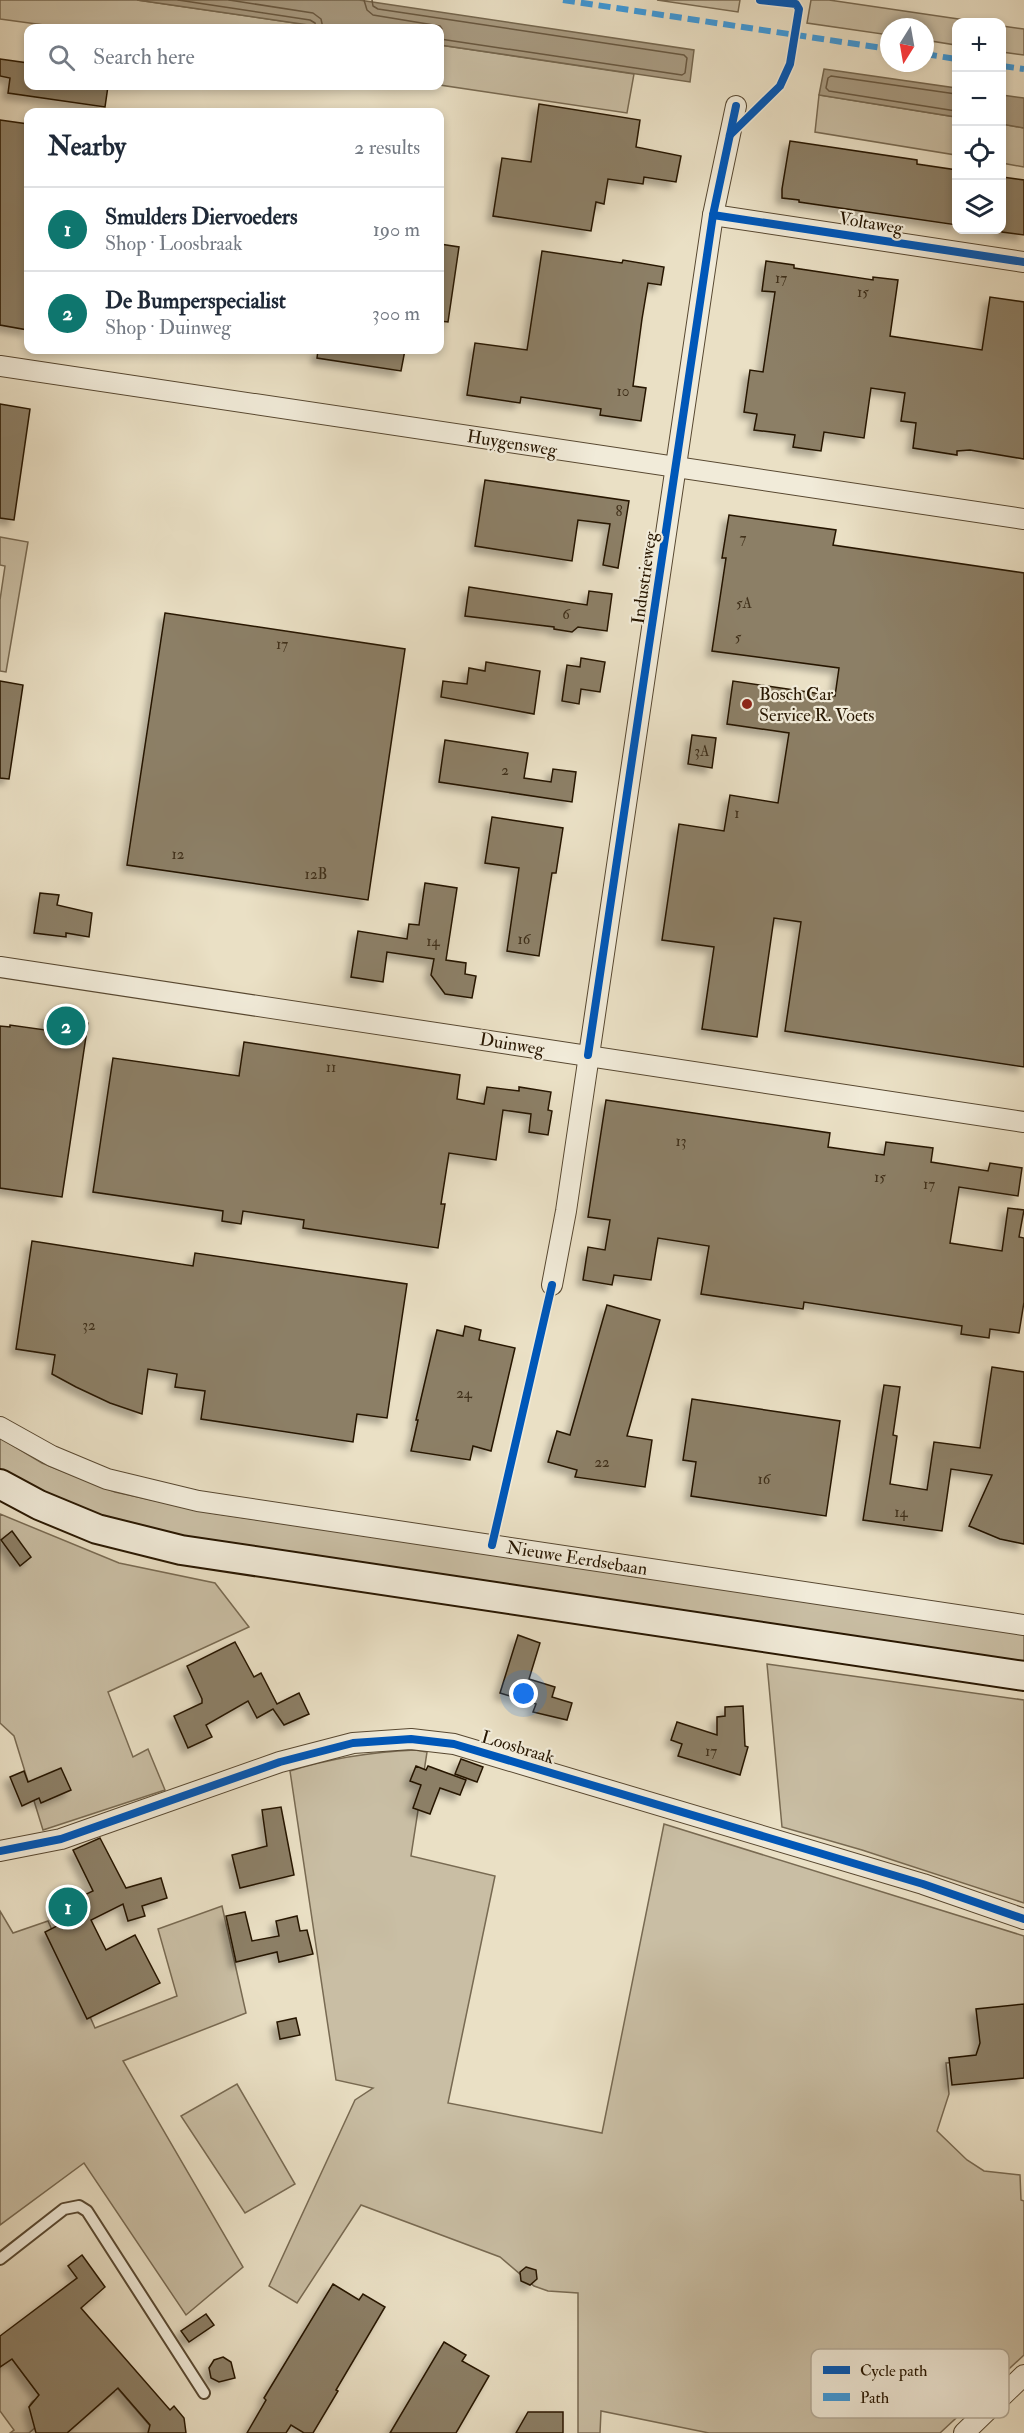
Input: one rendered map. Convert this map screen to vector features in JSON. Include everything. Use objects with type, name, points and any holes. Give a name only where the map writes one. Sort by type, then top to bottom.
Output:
[{"type":"main road","points":[[0,1484],[97,1529],[181,1550],[1024,1676]]},
{"type":"street","name":"Industrieweg","points":[[552,1285],[566,1211],[713,215],[736,106]]},
{"type":"street","name":"Voltaweg","points":[[713,215],[1024,262]]},
{"type":"street","name":"Huygensweg","points":[[0,366],[1024,519]]},
{"type":"street","name":"Duinweg","points":[[0,967],[1024,1122]]},
{"type":"street","name":"Nieuwe Eerdsebaan","points":[[0,1427],[52,1456],[107,1479],[198,1501],[1024,1625]]},
{"type":"street","name":"Loosbraak","points":[[0,1851],[61,1839],[290,1759],[353,1743],[411,1738],[454,1744],[923,1884],[1024,1919]]},
{"type":"street","points":[[1009,2390],[1024,2375]]},
{"type":"street","points":[[964,2433],[980,2418]]},
{"type":"lane","points":[[0,2259],[64,2209],[79,2206],[87,2211],[204,2393]]},
{"type":"shaded area","points":[[0,0],[137,0],[302,24],[37,24],[0,19]]},
{"type":"shaded area","points":[[657,0],[740,0],[738,12]]},
{"type":"shaded area","points":[[811,0],[829,0],[952,18],[952,44],[934,41],[934,18],[880,18],[880,34],[807,23]]},
{"type":"shaded area","points":[[1006,27],[1024,29],[1024,55],[1006,53]]},
{"type":"shaded area","points":[[444,46],[634,74],[627,113],[444,86]]},
{"type":"shaded area","points":[[819,95],[952,116],[952,154],[815,132]]},
{"type":"shaded area","points":[[1006,125],[1024,128],[1024,167],[1006,164]]},
{"type":"shaded area","points":[[0,537],[28,542],[6,672],[0,671],[0,600],[5,566],[0,565]]},
{"type":"shaded area","points":[[0,1438],[42,1463],[115,1492],[212,1513],[1024,1632],[1024,1665],[220,1545],[83,1512],[0,1473]]},
{"type":"shaded area","points":[[0,1514],[119,1563],[215,1583],[249,1627],[108,1692],[133,1757],[148,1749],[165,1790],[43,1830],[14,1736],[0,1723]]},
{"type":"shaded area","points":[[767,1664],[1024,1700],[1024,1903],[862,1850],[782,1827]]},
{"type":"shaded area","points":[[415,1750],[427,1752],[411,1856],[495,1876],[448,2103],[602,2133],[664,1824],[1024,1936],[1024,2009],[990,2060],[946,2063],[949,2094],[937,2131],[967,2160],[984,2171],[1020,2175],[1021,2200],[1024,2201],[1024,2355],[1009,2369],[1009,2349],[811,2349],[811,2418],[956,2418],[940,2433],[709,2433],[601,2411],[600,2433],[578,2433],[578,2293],[548,2291],[534,2286],[500,2257],[361,2205],[297,2303],[269,2286],[355,2100],[373,2088],[336,2080],[290,1771],[352,1756]]},
{"type":"shaded area","points":[[222,1906],[246,2013],[123,2061],[243,2267],[186,2315],[84,2163],[0,2225],[0,1911],[13,1933],[48,1921],[95,2028],[177,1996],[158,1929]]},
{"type":"shaded area","points":[[237,2084],[295,2184],[245,2213],[181,2116]]},
{"type":"shaded area","points":[[12,2359],[42,2399],[34,2400],[29,2407],[38,2425],[29,2433],[10,2433],[14,2430],[0,2411],[0,2367]]},
{"type":"shaded area","points":[[113,2383],[151,2427],[148,2433],[67,2433],[114,2392]]},
{"type":"water","points":[[137,0],[359,0],[694,50],[690,82],[444,46],[444,24],[302,24]]},
{"type":"water","points":[[824,69],[952,87],[952,116],[819,95]]},
{"type":"water","points":[[1006,96],[1024,98],[1024,128],[1006,125]]},
{"type":"building","points":[[0,59],[24,62],[24,90],[107,90],[105,107],[8,93],[10,78],[0,76]]},
{"type":"building","points":[[539,104],[640,120],[636,147],[681,156],[676,182],[644,177],[643,184],[608,179],[604,204],[596,202],[591,231],[493,216],[502,158],[531,162]]},
{"type":"building","points":[[0,120],[24,123],[24,329],[0,325]]},
{"type":"building","points":[[790,141],[917,160],[917,164],[952,169],[952,224],[799,202],[799,200],[782,198]]},
{"type":"building","points":[[1006,178],[1024,180],[1024,235],[1006,233]]},
{"type":"building","points":[[444,245],[459,247],[448,322],[444,322]]},
{"type":"building","points":[[542,251],[664,267],[661,285],[648,283],[642,319],[633,386],[646,388],[641,421],[600,415],[601,409],[521,397],[520,403],[467,395],[475,343],[527,350]]},
{"type":"building","points":[[766,261],[794,265],[794,268],[873,280],[873,277],[898,280],[890,336],[982,350],[990,297],[1024,302],[1024,459],[970,450],[957,451],[957,455],[913,448],[916,423],[901,421],[905,393],[871,388],[864,438],[824,432],[821,451],[793,447],[795,435],[754,430],[757,414],[744,412],[750,370],[763,372],[775,292],[762,291]]},
{"type":"building","points":[[318,354],[404,354],[401,371],[317,358]]},
{"type":"building","points":[[0,404],[30,409],[14,520],[0,518]]},
{"type":"building","points":[[485,480],[629,501],[618,568],[603,565],[610,524],[578,520],[572,561],[475,546]]},
{"type":"building","points":[[729,515],[836,530],[833,545],[1024,573],[1024,1067],[785,1031],[801,922],[774,918],[757,1037],[702,1029],[714,947],[662,940],[679,824],[724,831],[730,795],[778,803],[789,733],[727,724],[733,681],[835,696],[839,668],[712,651],[726,558],[722,558]]},
{"type":"building","points":[[469,587],[587,605],[589,591],[612,594],[607,631],[578,627],[572,632],[554,629],[554,627],[465,616]]},
{"type":"building","points":[[165,613],[405,649],[368,900],[127,865]]},
{"type":"building","points":[[581,658],[605,662],[600,692],[581,689],[579,704],[562,701],[567,665],[580,667]]},
{"type":"building","points":[[486,662],[540,671],[534,714],[441,697],[443,681],[467,684],[469,668],[485,671]]},
{"type":"building","points":[[0,681],[23,685],[9,779],[0,778]]},
{"type":"building","points":[[692,735],[716,738],[712,768],[688,764]]},
{"type":"building","points":[[445,740],[528,753],[524,778],[551,782],[553,769],[576,772],[572,802],[439,782]]},
{"type":"building","points":[[492,817],[563,828],[556,873],[552,873],[539,956],[507,951],[519,868],[485,863]]},
{"type":"building","points":[[425,883],[457,888],[446,960],[466,963],[465,974],[476,976],[472,998],[445,994],[431,975],[434,959],[387,952],[383,982],[351,977],[358,931],[407,939],[409,924],[419,925]]},
{"type":"building","points":[[40,893],[59,895],[57,905],[92,913],[89,937],[66,933],[66,937],[34,933]]},
{"type":"building","points":[[47,1016],[88,1023],[62,1197],[0,1188],[0,1026],[10,1027],[10,1025],[45,1030]]},
{"type":"building","points":[[244,1042],[460,1075],[457,1099],[484,1104],[487,1087],[519,1091],[519,1087],[551,1092],[548,1110],[552,1111],[548,1135],[529,1132],[531,1114],[503,1110],[496,1160],[449,1153],[441,1204],[445,1204],[438,1248],[303,1228],[304,1220],[243,1211],[241,1224],[222,1221],[223,1211],[93,1192],[113,1058],[239,1076]]},
{"type":"building","points":[[606,1100],[830,1133],[828,1147],[884,1155],[886,1142],[933,1148],[931,1162],[988,1171],[990,1163],[1022,1168],[1018,1196],[959,1187],[950,1243],[1002,1251],[1008,1208],[1024,1210],[1019,1237],[1024,1238],[1024,1302],[1019,1333],[990,1329],[989,1338],[961,1334],[962,1326],[804,1302],[803,1309],[701,1294],[709,1246],[658,1238],[651,1280],[614,1275],[612,1285],[583,1280],[588,1247],[605,1250],[610,1220],[588,1217]]},
{"type":"building","points":[[32,1241],[193,1266],[195,1253],[407,1284],[387,1418],[357,1414],[353,1442],[201,1419],[205,1391],[175,1387],[177,1374],[148,1369],[142,1414],[110,1403],[76,1387],[52,1374],[55,1355],[16,1349]]},
{"type":"building","points":[[607,1305],[660,1320],[627,1436],[652,1440],[645,1487],[575,1477],[577,1470],[548,1462],[557,1431],[570,1435]]},
{"type":"building","points":[[465,1326],[481,1330],[479,1340],[515,1348],[491,1451],[473,1446],[470,1460],[411,1451],[437,1330],[463,1336]]},
{"type":"building","points":[[992,1367],[1024,1372],[1024,1544],[1000,1539],[969,1526],[992,1475],[951,1469],[942,1531],[863,1520],[884,1385],[900,1387],[893,1435],[897,1436],[890,1484],[927,1490],[934,1442],[980,1448]]},
{"type":"building","points":[[692,1399],[840,1421],[826,1516],[691,1496],[696,1462],[683,1460]]},
{"type":"building","points":[[12,1531],[31,1557],[20,1566],[1,1540]]},
{"type":"building","points":[[518,1635],[540,1643],[529,1679],[555,1687],[552,1697],[572,1703],[567,1720],[533,1712],[536,1704],[500,1693]]},
{"type":"building","points":[[235,1642],[254,1677],[261,1673],[277,1704],[299,1693],[309,1714],[284,1725],[273,1709],[257,1718],[248,1701],[206,1725],[212,1737],[188,1748],[174,1716],[202,1703],[202,1699],[187,1666]]},
{"type":"building","points":[[743,1706],[745,1746],[748,1747],[740,1775],[678,1756],[682,1744],[671,1740],[677,1722],[717,1735],[717,1717],[725,1716],[725,1707]]},
{"type":"building","points":[[461,1759],[483,1767],[477,1782],[455,1774]]},
{"type":"building","points":[[416,1766],[426,1770],[428,1766],[466,1780],[460,1795],[440,1788],[430,1814],[413,1808],[421,1785],[410,1781]]},
{"type":"building","points":[[61,1768],[71,1790],[41,1803],[39,1798],[22,1806],[10,1777],[24,1771],[28,1782]]},
{"type":"building","points":[[281,1807],[294,1875],[240,1888],[232,1855],[267,1846],[262,1810]]},
{"type":"building","points":[[100,1838],[126,1888],[161,1878],[167,1898],[142,1906],[145,1916],[128,1921],[123,1904],[91,1920],[106,1950],[135,1935],[160,1983],[87,2019],[45,1932],[59,1925],[53,1910],[59,1908],[60,1903],[70,1899],[74,1900],[93,1891],[73,1850]]},
{"type":"building","points":[[245,1912],[252,1941],[279,1936],[276,1921],[297,1916],[300,1931],[307,1930],[313,1954],[279,1962],[277,1952],[236,1962],[226,1916]]},
{"type":"building","points":[[1024,2004],[1024,2078],[952,2085],[949,2058],[976,2055],[980,2043],[976,2009]]},
{"type":"building","points":[[296,2018],[300,2035],[280,2039],[277,2022]]},
{"type":"building","points":[[82,2255],[105,2287],[81,2308],[170,2410],[174,2406],[184,2418],[186,2433],[148,2433],[150,2425],[118,2388],[67,2433],[36,2433],[29,2407],[39,2395],[12,2359],[0,2367],[0,2336],[77,2278],[68,2266]]},
{"type":"building","points":[[526,2267],[536,2270],[537,2279],[530,2285],[521,2281],[520,2272]]},
{"type":"building","points":[[333,2284],[359,2300],[363,2294],[385,2307],[336,2390],[338,2391],[313,2433],[304,2433],[291,2425],[286,2433],[247,2433],[266,2400],[264,2398]]},
{"type":"building","points":[[206,2314],[214,2325],[189,2342],[181,2331]]},
{"type":"building","points":[[444,2342],[466,2355],[462,2361],[489,2376],[456,2433],[390,2433]]},
{"type":"building","points":[[223,2357],[231,2362],[235,2378],[219,2382],[211,2378],[209,2368],[214,2360]]},
{"type":"building","points":[[528,2412],[563,2412],[563,2433],[516,2433]]},
{"type":"marked path","points":[[563,0],[880,48]]},
{"type":"marked path","points":[[934,55],[952,58]]},
{"type":"marked path","points":[[1006,67],[1024,69]]},
{"type":"cycle path","points":[[730,135],[780,86],[790,64],[799,9],[796,4],[760,0]]},
{"type":"cycle path","points":[[588,1055],[713,215],[736,106]]},
{"type":"cycle path","points":[[713,215],[1024,262]]},
{"type":"cycle path","points":[[492,1545],[552,1285]]},
{"type":"cycle path","points":[[0,1851],[61,1839],[280,1762],[353,1743],[411,1739],[454,1744],[923,1884],[1024,1919]]},
{"type":"place","name":"Bosch Car Service R. Voets","points":[[747,704]]},
{"type":"place","name":"De Bumperspecialist","points":[[66,1026]]},
{"type":"place","name":"Smulders Diervoeders","points":[[68,1907]]}]
